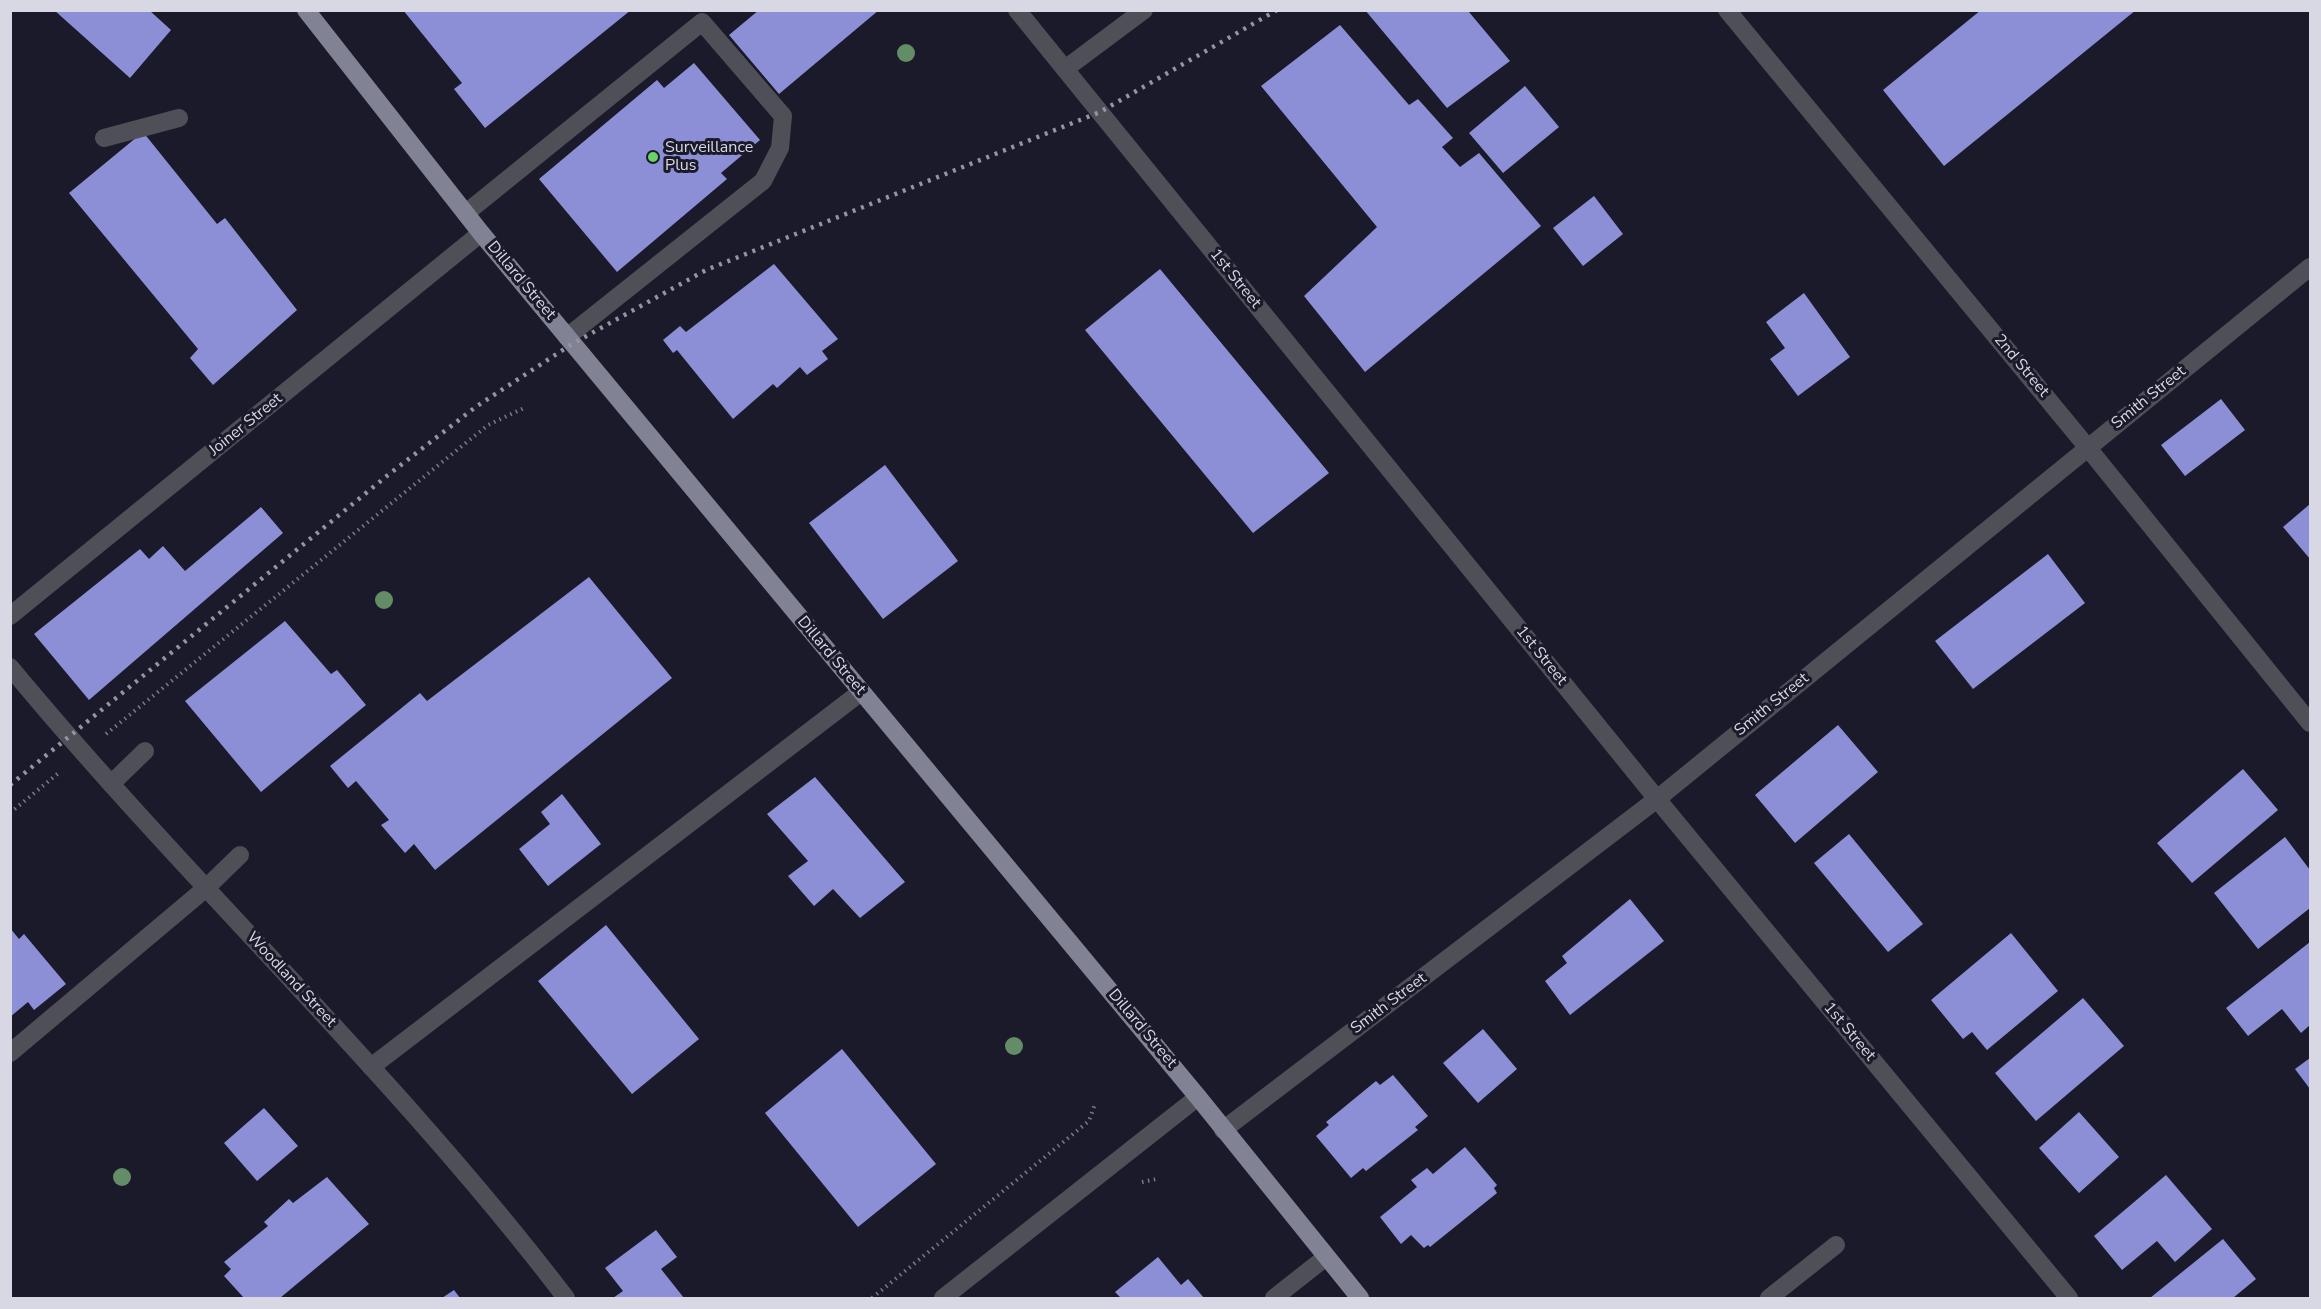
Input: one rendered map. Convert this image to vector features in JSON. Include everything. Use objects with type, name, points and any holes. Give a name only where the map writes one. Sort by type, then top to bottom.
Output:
[{"type":"main road","name":"Dillard Street","points":[[306,10],[481,233],[1198,1097],[1360,1299]]},
{"type":"street","name":"1st Street","points":[[1017,10],[1657,799],[2069,1299]]},
{"type":"street","points":[[1065,69],[1144,10]]},
{"type":"street","name":"2nd Street","points":[[1727,10],[2088,448],[2310,723]]},
{"type":"street","points":[[466,213],[702,22],[783,116],[780,148],[763,181],[567,337]]},
{"type":"street","points":[[104,138],[179,118]]},
{"type":"street","name":"Joiner Street","points":[[10,616],[481,233]]},
{"type":"street","name":"Smith Street","points":[[1223,1130],[1657,799],[2310,267]]},
{"type":"street","name":"Woodland Street","points":[[10,667],[82,753],[371,1067],[520,1238],[566,1299]]},
{"type":"street","points":[[371,1067],[861,692]]},
{"type":"street","points":[[111,784],[145,751]]},
{"type":"street","points":[[10,1053],[206,888],[240,855]]},
{"type":"street","points":[[943,1299],[1198,1097]]},
{"type":"street","points":[[1769,1299],[1836,1245]]},
{"type":"street","points":[[1274,1299],[1326,1257]]},
{"type":"path","points":[[10,813],[488,425],[524,408]]},
{"type":"path","points":[[872,1299],[1089,1121],[1095,1104]]},
{"type":"building","points":[[54,10],[149,10],[171,30],[130,78]]},
{"type":"building","points":[[403,10],[631,10],[485,128],[454,89],[462,83]]},
{"type":"building","points":[[759,10],[879,10],[779,94],[729,35]]},
{"type":"building","points":[[1365,10],[1471,10],[1469,12],[1510,61],[1447,108]]},
{"type":"building","points":[[1981,10],[2136,10],[1944,166],[1883,90]]},
{"type":"building","points":[[1340,25],[1409,105],[1418,99],[1453,138],[1442,147],[1460,167],[1479,153],[1541,226],[1365,372],[1304,296],[1377,227],[1261,86]]},
{"type":"building","name":"Surveillance Plus","points":[[694,63],[760,140],[721,173],[727,179],[617,272],[539,179],[657,80],[664,88]]},
{"type":"building","points":[[1525,86],[1559,127],[1503,173],[1469,133]]},
{"type":"building","points":[[143,132],[217,224],[225,218],[297,310],[213,385],[190,358],[198,349],[69,193]]},
{"type":"building","points":[[1594,196],[1623,234],[1583,266],[1553,228]]},
{"type":"building","points":[[774,264],[838,339],[822,351],[828,359],[807,375],[800,367],[777,388],[773,384],[733,419],[677,350],[673,353],[663,340],[680,326],[686,332]]},
{"type":"building","points":[[1160,269],[1329,473],[1253,533],[1085,330]]},
{"type":"building","points":[[1804,293],[1850,357],[1798,396],[1770,359],[1785,348],[1766,322]]},
{"type":"building","points":[[2221,399],[2245,430],[2185,476],[2161,445]]},
{"type":"building","points":[[885,465],[958,561],[883,619],[809,523]]},
{"type":"building","points":[[2310,504],[2310,559],[2283,527]]},
{"type":"building","points":[[261,507],[283,533],[89,700],[34,634],[140,549],[149,559],[163,546],[185,571]]},
{"type":"building","points":[[2048,554],[2085,603],[1973,689],[1935,641]]},
{"type":"building","points":[[589,577],[672,678],[435,870],[414,844],[405,853],[381,825],[389,820],[356,781],[348,788],[330,766],[420,693],[427,701]]},
{"type":"building","points":[[285,621],[331,674],[337,670],[366,705],[261,792],[185,701]]},
{"type":"building","points":[[1838,725],[1878,772],[1795,843],[1755,795]]},
{"type":"building","points":[[2243,769],[2278,810],[2192,883],[2157,843]]},
{"type":"building","points":[[815,777],[905,882],[860,918],[833,889],[814,906],[788,876],[808,861],[767,814]]},
{"type":"building","points":[[562,794],[601,844],[548,886],[519,849],[550,824],[541,812]]},
{"type":"building","points":[[1849,834],[1923,924],[1888,952],[1814,863]]},
{"type":"building","points":[[2285,837],[2310,870],[2310,908],[2258,949],[2214,893]]},
{"type":"building","points":[[1630,899],[1664,941],[1570,1015],[1545,981],[1567,963],[1562,956]]},
{"type":"building","points":[[606,925],[699,1039],[632,1094],[538,981]]},
{"type":"building","points":[[10,928],[19,939],[24,934],[66,984],[34,1010],[28,1002],[10,1017]]},
{"type":"building","points":[[2011,933],[2058,991],[1987,1050],[1972,1032],[1963,1039],[1931,1000]]},
{"type":"building","points":[[2310,942],[2310,1025],[2301,1033],[2282,1009],[2248,1036],[2226,1008]]},
{"type":"building","points":[[2083,998],[2124,1046],[2036,1121],[1995,1073]]},
{"type":"building","points":[[1483,1029],[1517,1069],[1478,1103],[1443,1063]]},
{"type":"building","points":[[842,1049],[936,1164],[858,1227],[765,1113]]},
{"type":"building","points":[[2310,1058],[2310,1089],[2295,1069]]},
{"type":"building","points":[[1393,1075],[1428,1116],[1415,1127],[1418,1130],[1366,1171],[1363,1168],[1351,1178],[1316,1136],[1329,1125],[1326,1122],[1376,1081],[1380,1085]]},
{"type":"building","points":[[264,1108],[298,1146],[257,1181],[224,1143]]},
{"type":"building","points":[[2079,1112],[2119,1157],[2079,1193],[2039,1148]]},
{"type":"building","points":[[1465,1147],[1497,1185],[1494,1188],[1497,1193],[1430,1247],[1428,1245],[1424,1248],[1411,1235],[1401,1244],[1380,1217],[1417,1187],[1411,1180],[1427,1168],[1433,1174]]},
{"type":"building","points":[[2166,1175],[2212,1229],[2175,1262],[2157,1241],[2122,1270],[2094,1236]]},
{"type":"building","points":[[327,1177],[369,1224],[280,1298],[244,1298],[224,1276],[231,1269],[224,1262],[268,1226],[264,1222],[289,1199],[293,1203]]},
{"type":"building","points":[[656,1230],[677,1257],[661,1269],[684,1298],[613,1298],[623,1291],[605,1268]]},
{"type":"building","points":[[2223,1239],[2256,1279],[2233,1298],[2150,1298]]},
{"type":"building","points":[[1158,1257],[1181,1285],[1188,1279],[1204,1298],[1121,1298],[1115,1292]]},
{"type":"building","points":[[454,1290],[460,1298],[442,1298]]},
{"type":"railway","points":[[10,785],[388,475],[477,406],[572,344],[706,270],[1100,112],[1277,10]]},
{"type":"place","name":"Surveillance Plus","points":[[653,157]]}]
